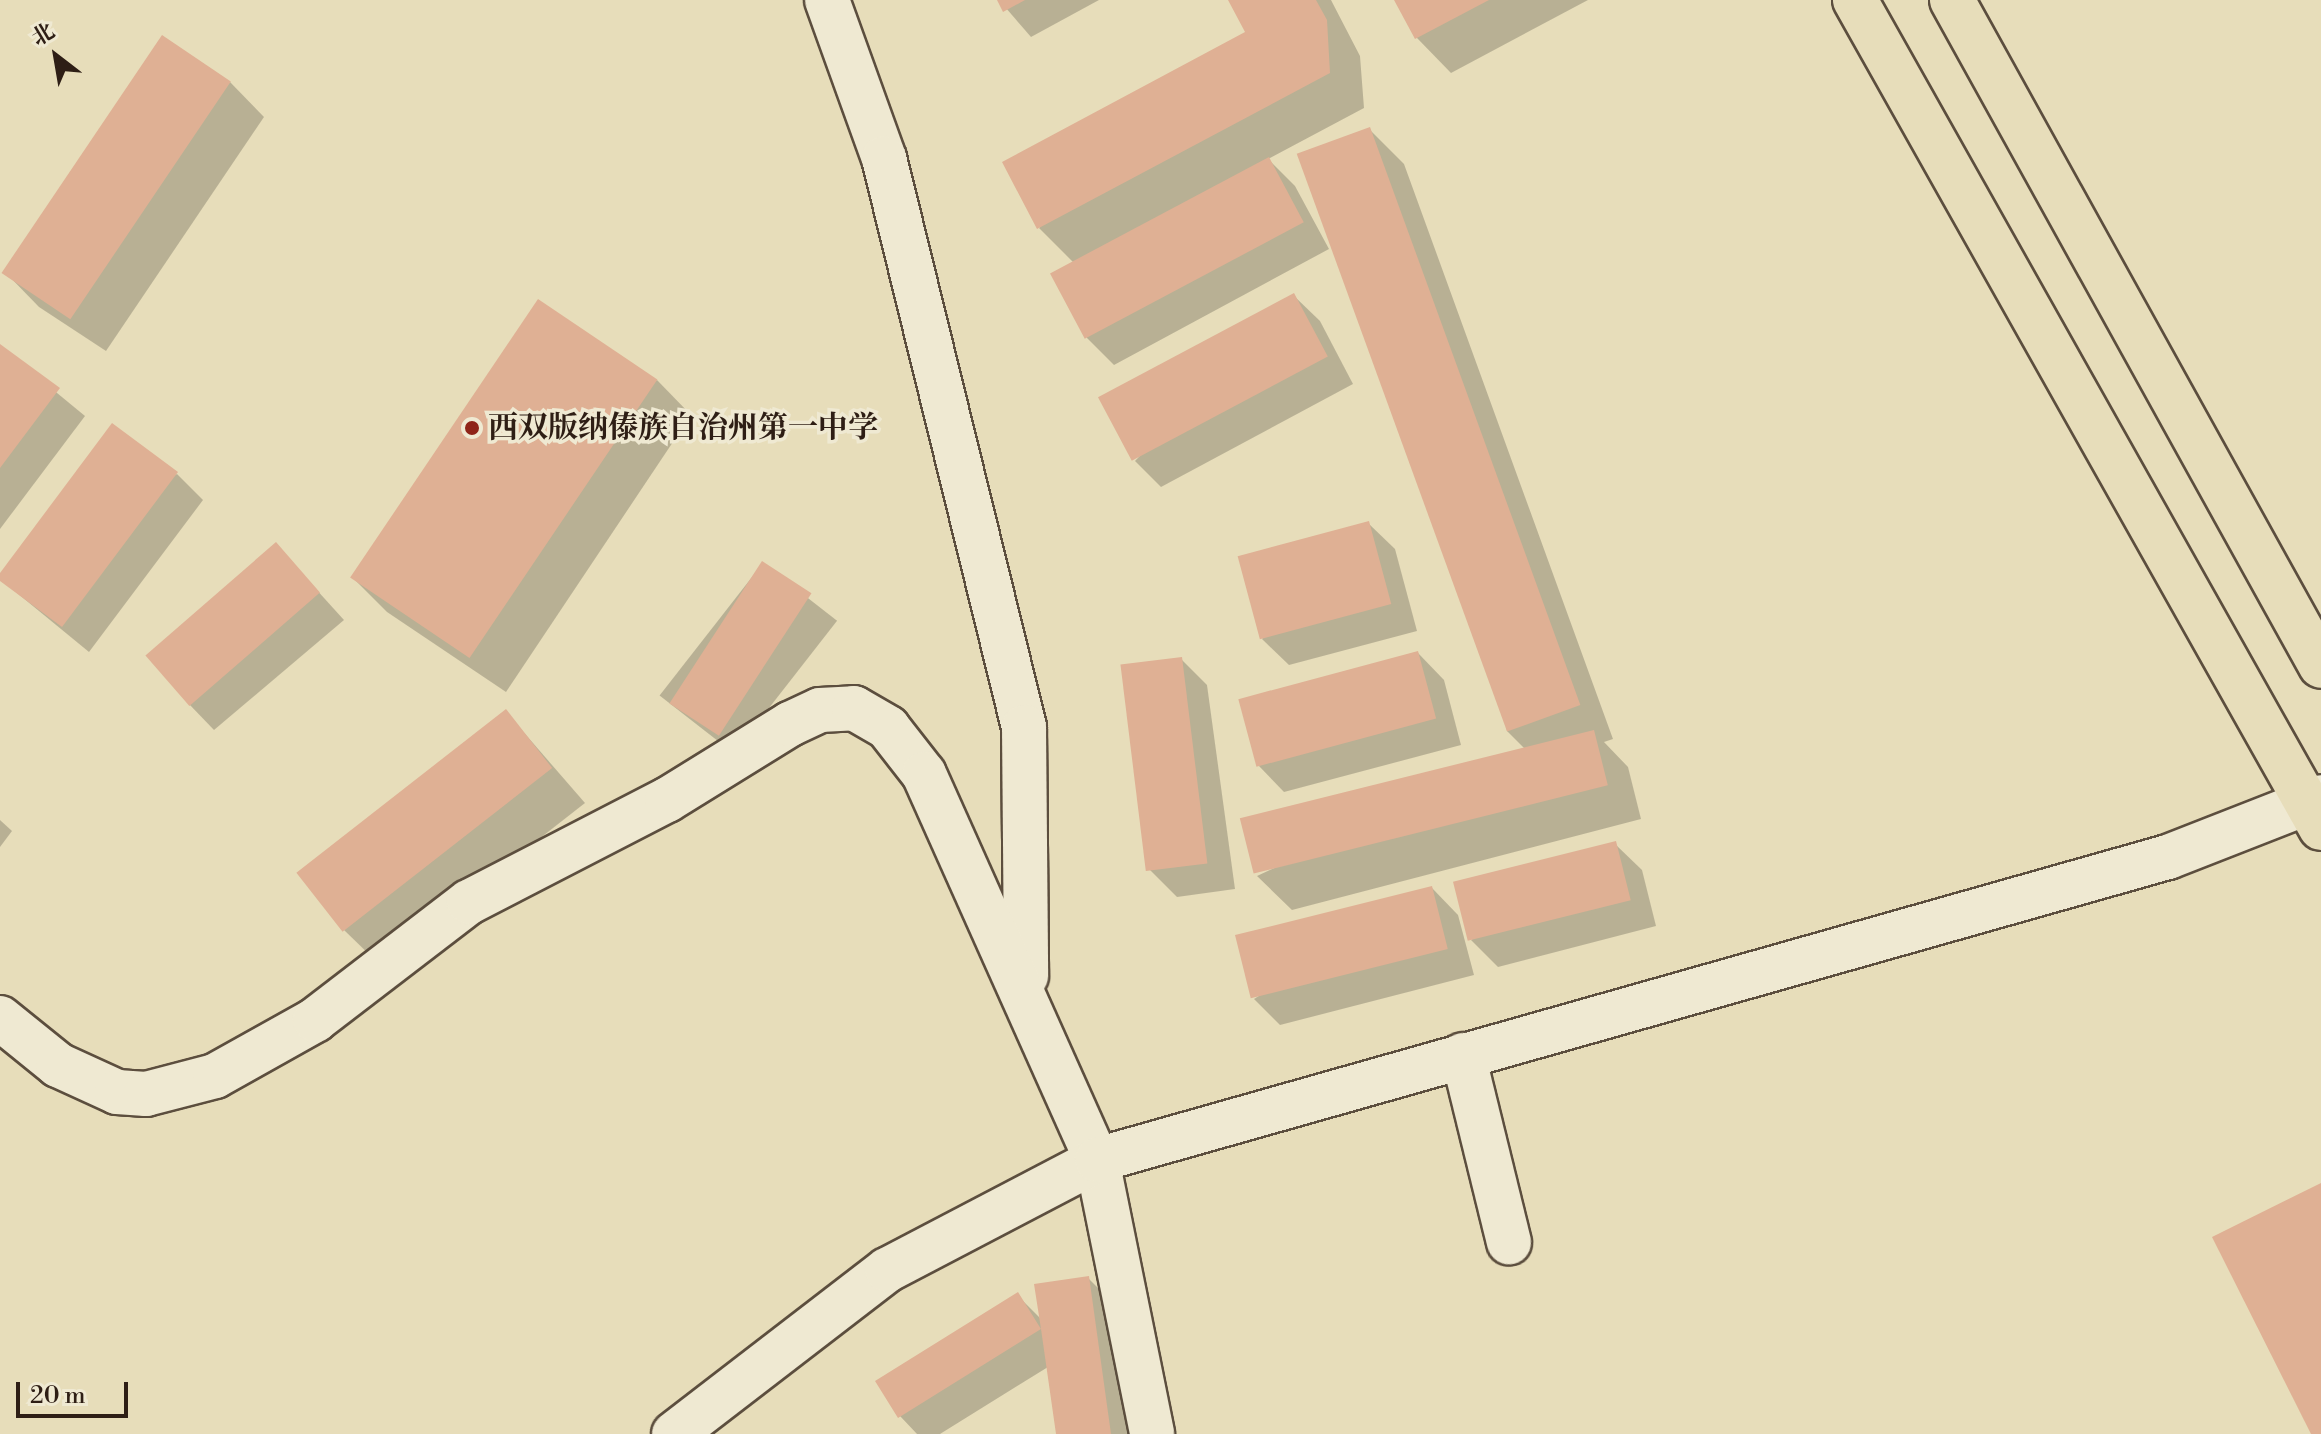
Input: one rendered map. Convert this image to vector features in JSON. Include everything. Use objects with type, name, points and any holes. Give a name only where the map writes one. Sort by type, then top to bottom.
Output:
[{"type":"main road","points":[[1855,0],[2317,810]]},
{"type":"main road","points":[[1952,0],[2321,666]]},
{"type":"street","points":[[827,0],[884,158],[1024,727],[1026,995]]},
{"type":"street","points":[[0,1018],[58,1065],[117,1092],[146,1094],[215,1076],[315,1020],[469,902],[667,800],[790,724],[837,707],[888,728],[924,774],[1026,995],[1097,1160],[1152,1434]]},
{"type":"street","points":[[674,1434],[887,1270],[1097,1160],[2168,857],[2317,810]]},
{"type":"street","points":[[1463,1055],[1509,1242]]},
{"type":"building","points":[[997,0],[1025,0],[1003,12]]},
{"type":"building","points":[[1228,0],[1316,0],[1327,20],[1330,73],[1037,229],[1002,162],[1245,32]]},
{"type":"building","points":[[1394,0],[1489,0],[1415,39]]},
{"type":"building","points":[[162,35],[231,81],[70,319],[2,273]]},
{"type":"building","points":[[1370,127],[1580,705],[1507,732],[1297,154]]},
{"type":"building","points":[[1269,157],[1304,222],[1085,339],[1050,273]]},
{"type":"building","points":[[1294,293],[1328,357],[1132,461],[1098,397]]},
{"type":"building","points":[[538,299],[657,380],[469,658],[350,578]]},
{"type":"building","points":[[0,344],[60,388],[0,468]]},
{"type":"building","points":[[112,423],[178,472],[62,627],[0,581],[0,573]]},
{"type":"building","points":[[1369,521],[1391,604],[1260,639],[1238,556]]},
{"type":"building","points":[[276,542],[320,593],[189,706],[145,655]]},
{"type":"building","points":[[762,561],[811,593],[719,736],[669,704]]},
{"type":"building","points":[[1418,651],[1436,719],[1256,767],[1238,699]]},
{"type":"building","points":[[1182,657],[1207,863],[1146,871],[1120,665]]},
{"type":"building","points":[[506,709],[552,768],[343,932],[296,873]]},
{"type":"building","points":[[1594,730],[1608,785],[1254,874],[1240,818]]},
{"type":"building","points":[[1616,841],[1631,900],[1468,941],[1453,882]]},
{"type":"building","points":[[1432,886],[1448,949],[1251,998],[1235,935]]},
{"type":"building","points":[[2321,1183],[2321,1434],[2311,1434],[2212,1237]]},
{"type":"building","points":[[1089,1276],[1111,1434],[1056,1434],[1034,1284]]},
{"type":"building","points":[[1018,1292],[1041,1329],[898,1418],[875,1381]]},
{"type":"place","name":"西双版纳傣族自治州第一中学","points":[[472,428]]}]
